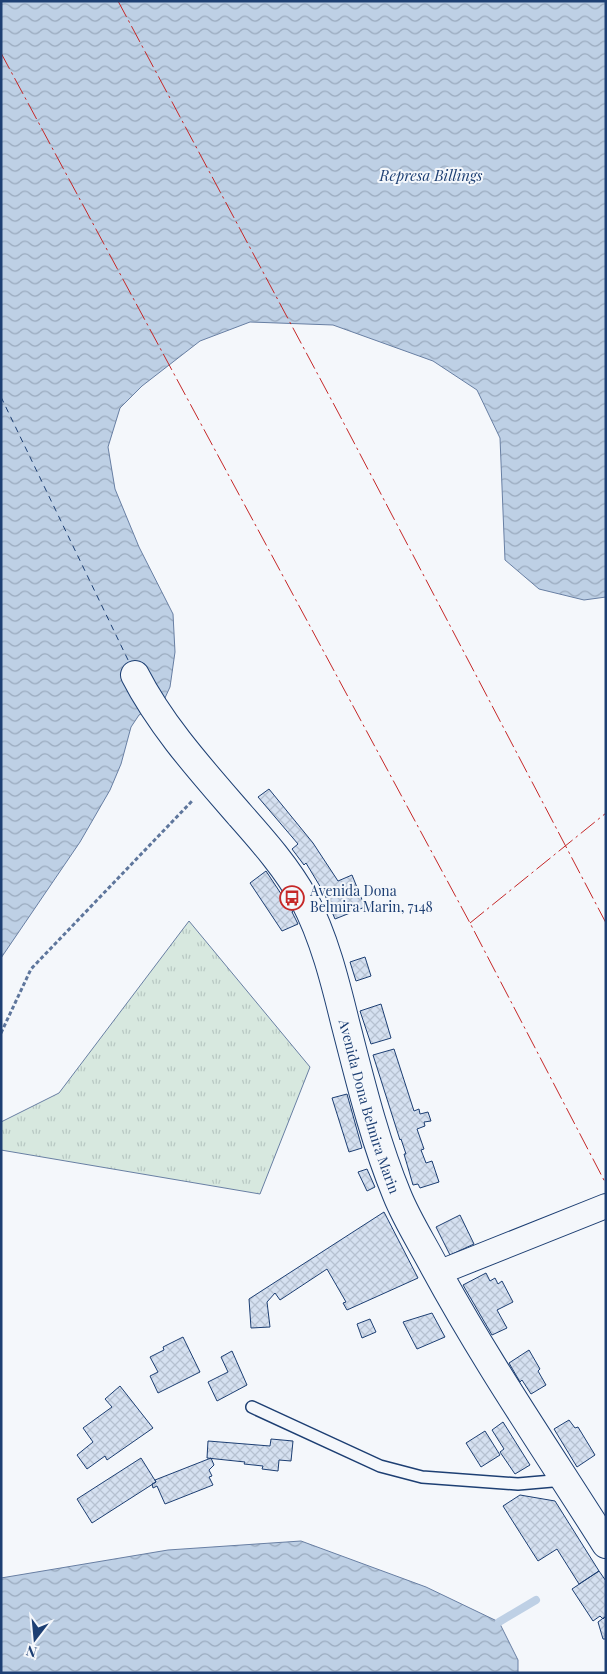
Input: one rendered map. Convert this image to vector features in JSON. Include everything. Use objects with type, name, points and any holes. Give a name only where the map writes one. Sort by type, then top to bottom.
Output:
[{"type":"main road","name":"Avenida Dona Belmira Marin","points":[[135,675],[148,700],[211,782],[267,846],[304,899],[318,930],[334,978],[368,1111],[385,1165],[398,1198],[466,1325],[606,1544]]},
{"type":"street","points":[[438,1273],[606,1206]]},
{"type":"lane","points":[[252,1407],[380,1466],[422,1477],[518,1484],[565,1480]]},
{"type":"path","points":[[1,1033],[31,969],[211,782]]},
{"type":"green space","points":[[189,921],[310,1067],[260,1194],[1,1150],[1,1122],[59,1093]]},
{"type":"water","name":"Represa Billings","points":[[1,1],[606,1],[606,597],[584,600],[539,589],[505,560],[500,438],[477,390],[433,361],[333,325],[250,322],[200,341],[142,386],[120,408],[108,447],[115,489],[139,547],[173,614],[175,652],[170,687],[164,700],[139,715],[131,727],[121,764],[110,790],[80,842],[1,958]]},
{"type":"water","points":[[301,1541],[426,1587],[499,1622],[518,1660],[518,1673],[1,1673],[1,1578],[168,1550]]},
{"type":"building","points":[[269,789],[313,843],[338,881],[352,875],[365,907],[335,919],[324,893],[306,863],[304,865],[292,849],[298,844],[258,797]]},
{"type":"building","points":[[266,871],[293,912],[298,924],[282,931],[250,883]]},
{"type":"building","points":[[365,957],[371,976],[356,981],[350,962]]},
{"type":"building","points":[[381,1004],[391,1038],[371,1044],[360,1011]]},
{"type":"building","points":[[394,1049],[414,1111],[419,1109],[420,1114],[428,1112],[431,1121],[424,1122],[425,1126],[417,1129],[424,1149],[421,1150],[426,1163],[432,1161],[439,1182],[420,1188],[418,1184],[413,1185],[404,1154],[406,1154],[373,1055]]},
{"type":"building","points":[[347,1094],[362,1148],[349,1152],[332,1098]]},
{"type":"building","points":[[367,1169],[375,1187],[367,1191],[358,1172]]},
{"type":"building","points":[[384,1212],[418,1278],[347,1310],[343,1303],[346,1302],[327,1269],[280,1300],[275,1293],[267,1302],[270,1327],[251,1328],[249,1299]]},
{"type":"building","points":[[460,1215],[474,1244],[450,1255],[436,1227]]},
{"type":"building","points":[[486,1273],[490,1281],[495,1278],[498,1284],[502,1281],[513,1302],[497,1310],[507,1328],[492,1335],[463,1285]]},
{"type":"building","points":[[432,1313],[445,1337],[417,1349],[403,1322]]},
{"type":"building","points":[[370,1319],[376,1332],[362,1338],[357,1324]]},
{"type":"building","points":[[183,1337],[200,1372],[158,1393],[150,1376],[158,1372],[150,1357],[164,1350],[163,1347]]},
{"type":"building","points":[[529,1350],[540,1369],[538,1371],[546,1385],[531,1394],[522,1380],[520,1382],[509,1363]]},
{"type":"building","points":[[232,1351],[247,1385],[217,1401],[208,1382],[228,1372],[221,1357]]},
{"type":"building","points":[[120,1386],[153,1428],[107,1460],[105,1456],[87,1469],[77,1455],[93,1442],[83,1428],[112,1407],[105,1399]]},
{"type":"building","points":[[569,1420],[575,1428],[578,1427],[595,1455],[577,1467],[554,1429]]},
{"type":"building","points":[[503,1422],[530,1465],[515,1474],[500,1452],[504,1449],[492,1430]]},
{"type":"building","points":[[485,1431],[500,1455],[481,1467],[466,1443]]},
{"type":"building","points":[[271,1439],[293,1441],[291,1461],[279,1460],[278,1471],[262,1469],[263,1466],[244,1464],[245,1462],[207,1458],[208,1441],[270,1446]]},
{"type":"building","points":[[141,1458],[156,1482],[92,1523],[77,1499]]},
{"type":"building","points":[[211,1458],[214,1465],[209,1470],[212,1476],[209,1477],[213,1485],[165,1504],[157,1486],[153,1488],[152,1484],[156,1482],[155,1480]]},
{"type":"building","points":[[520,1495],[555,1501],[599,1571],[579,1584],[557,1549],[538,1561],[503,1506]]},
{"type":"building","points":[[599,1571],[606,1581],[606,1616],[603,1619],[600,1616],[593,1621],[572,1589]]},
{"type":"building","points":[[606,1616],[606,1639],[603,1639],[598,1622]]},
{"type":"waterway","points":[[499,1622],[536,1600]]},
{"type":"ferry route","points":[[1,397],[129,662]]},
{"type":"power","points":[[118,1],[339,414],[606,923]]},
{"type":"power","points":[[1,53],[470,923],[606,1184]]},
{"type":"power","points":[[470,923],[606,813]]},
{"type":"place","name":"Avenida Dona Belmira Marin, 7148","points":[[292,898]]}]
